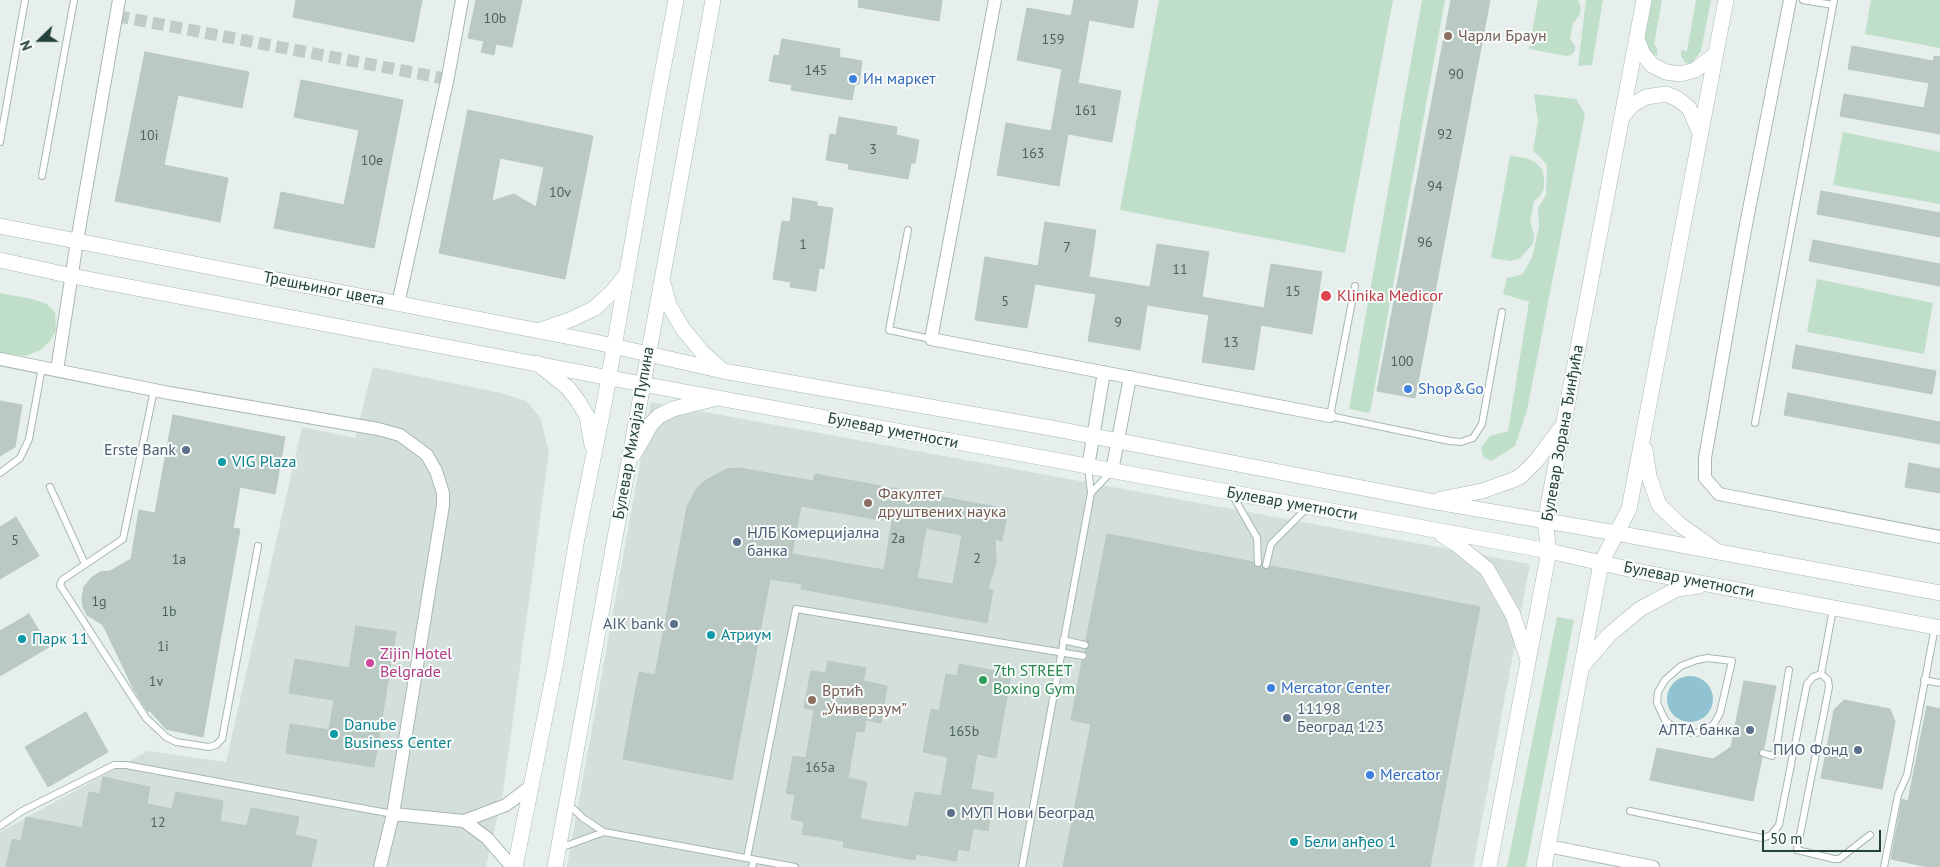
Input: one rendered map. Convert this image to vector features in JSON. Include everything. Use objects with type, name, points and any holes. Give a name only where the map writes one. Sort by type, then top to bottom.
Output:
[{"type":"street","points":[[398,304],[448,77],[462,0]]},
{"type":"street","points":[[514,867],[594,457],[676,0]]},
{"type":"street","name":"Булевар Михајла Пупина","points":[[555,867],[713,0]]},
{"type":"street","points":[[995,0],[931,338],[1330,416]]},
{"type":"street","name":"Булевар Зорана Ђинђића","points":[[1489,867],[1549,551],[1545,522],[1644,0]]},
{"type":"street","points":[[1544,867],[1601,563],[1629,509],[1726,0]]},
{"type":"street","points":[[1790,0],[1744,235],[1704,458],[1705,478],[1719,494],[1940,537]]},
{"type":"street","points":[[57,370],[117,1]]},
{"type":"street","points":[[1637,39],[1643,54],[1652,64],[1666,72],[1680,74],[1695,70],[1716,54]]},
{"type":"street","points":[[1623,116],[1632,105],[1646,97],[1666,94],[1678,99],[1689,108],[1700,133]]},
{"type":"street","name":"Трешњиног цвета","points":[[0,226],[538,331],[648,355]]},
{"type":"street","name":"Трешњиног цвета","points":[[0,260],[72,276],[642,384]]},
{"type":"street","points":[[538,331],[572,319],[595,308],[613,291],[626,274]]},
{"type":"street","points":[[662,280],[669,305],[683,329],[702,352],[723,371]]},
{"type":"street","name":"Булевар уметности","points":[[648,355],[723,371],[1093,436],[1430,501],[1616,533],[1940,593]]},
{"type":"street","points":[[0,359],[154,390],[378,429],[400,436],[427,455],[436,471],[443,493],[443,505],[393,814],[380,867]]},
{"type":"street","points":[[537,363],[568,388],[578,401],[587,416],[594,457]]},
{"type":"street","points":[[1088,466],[1104,372]]},
{"type":"street","points":[[1112,471],[1130,377]]},
{"type":"street","name":"Булевар уметности","points":[[642,384],[1549,551],[1601,563],[1937,628]]},
{"type":"street","points":[[628,464],[651,424],[658,416],[673,409],[717,398]]},
{"type":"street","points":[[1430,501],[1482,491],[1521,476],[1536,461],[1564,424]]},
{"type":"street","points":[[1644,433],[1649,476],[1660,505],[1680,524],[1719,552]]},
{"type":"street","points":[[1432,530],[1455,543],[1487,569],[1513,615],[1528,660]]},
{"type":"street","points":[[1582,666],[1609,635],[1640,609],[1677,589],[1712,584]]},
{"type":"street","points":[[393,814],[464,821],[496,810],[531,786]]},
{"type":"street","points":[[464,821],[487,838],[514,867]]},
{"type":"street","points":[[1548,846],[1653,867]]},
{"type":"lane","points":[[0,142],[26,0]]},
{"type":"lane","points":[[42,176],[74,0]]},
{"type":"lane","points":[[1755,423],[1834,3],[1803,0]]},
{"type":"lane","points":[[908,230],[890,330],[931,338]]},
{"type":"lane","points":[[1355,286],[1330,416],[1450,441],[1461,442],[1473,438],[1482,424],[1502,312]]},
{"type":"lane","points":[[0,473],[20,458],[29,439],[42,367]]},
{"type":"lane","points":[[154,390],[125,535],[118,544],[62,580],[60,585],[146,718],[166,737],[176,742],[209,747],[216,745],[222,739],[258,546]]},
{"type":"lane","points":[[1022,867],[1062,640],[1091,493],[1088,466]]},
{"type":"lane","points":[[1091,493],[1112,471]]},
{"type":"lane","points":[[50,486],[85,564]]},
{"type":"lane","points":[[1232,493],[1257,538],[1258,563]]},
{"type":"lane","points":[[1266,565],[1271,544],[1308,507]]},
{"type":"lane","points":[[1821,674],[1833,608]]},
{"type":"lane","points":[[752,867],[750,859],[796,609],[1060,654],[1083,656]]},
{"type":"lane","points":[[1884,867],[1898,795],[1907,775],[1924,680],[1937,628]]},
{"type":"lane","points":[[1062,640],[1086,645]]},
{"type":"lane","points":[[1708,658],[1732,661],[1720,713],[1714,724],[1704,731],[1695,733],[1683,732],[1672,727],[1665,720],[1657,703],[1658,692],[1672,672],[1680,666],[1697,660],[1708,658]]},
{"type":"lane","points":[[1762,753],[1772,756],[1776,750],[1789,670]]},
{"type":"lane","points":[[1630,811],[1762,838],[1771,835],[1780,825],[1807,684],[1821,674]]},
{"type":"lane","points":[[1821,674],[1828,680],[1829,687],[1798,850],[1839,859],[1870,835]]},
{"type":"lane","points":[[1924,680],[1940,683]]},
{"type":"lane","points":[[0,826],[22,811],[114,765],[126,765],[393,814]]},
{"type":"lane","points":[[567,803],[582,818],[604,832],[795,867]]},
{"type":"lane","points":[[559,848],[604,832]]},
{"type":"shaded area","points":[[373,367],[501,393],[526,401],[540,417],[549,452],[503,793],[486,867],[0,867],[0,832],[148,751],[226,762],[302,427],[355,438]]},
{"type":"shaded area","points":[[651,402],[1530,564],[1473,867],[567,867]]},
{"type":"green space","points":[[1159,0],[1393,0],[1345,253],[1120,210]]},
{"type":"green space","points":[[1422,0],[1445,0],[1370,413],[1349,409]]},
{"type":"green space","points":[[1538,0],[1578,0],[1581,8],[1579,16],[1573,23],[1570,39],[1575,46],[1575,51],[1571,55],[1566,56],[1529,49]]},
{"type":"green space","points":[[1586,0],[1603,0],[1592,65],[1578,66]]},
{"type":"green space","points":[[1648,0],[1662,0],[1654,44],[1657,49],[1657,56],[1652,54],[1649,56],[1642,31]]},
{"type":"green space","points":[[1696,0],[1711,0],[1701,51],[1692,63],[1685,63],[1681,56],[1681,50],[1687,51]]},
{"type":"green space","points":[[1871,0],[1940,0],[1940,48],[1865,34]]},
{"type":"green space","points":[[1534,94],[1576,99],[1585,114],[1527,410],[1515,446],[1491,461],[1483,457],[1481,448],[1490,436],[1508,431],[1529,302],[1503,294],[1507,278],[1523,274],[1532,257],[1539,227],[1538,208],[1546,195],[1547,165],[1533,150],[1538,121]]},
{"type":"green space","points":[[1843,132],[1940,152],[1940,204],[1833,185]]},
{"type":"green space","points":[[1510,156],[1526,158],[1535,162],[1542,169],[1544,178],[1544,188],[1540,196],[1534,201],[1530,222],[1534,234],[1533,244],[1520,258],[1511,261],[1491,258]]},
{"type":"green space","points":[[1817,279],[1933,303],[1924,354],[1807,332]]},
{"type":"green space","points":[[0,293],[47,304],[55,312],[56,330],[51,340],[41,350],[25,356],[0,353]]},
{"type":"green space","points":[[1557,617],[1574,620],[1526,867],[1507,867]]},
{"type":"water","points":[[1690,676],[1703,680],[1709,686],[1713,699],[1709,712],[1703,718],[1690,722],[1677,718],[1671,712],[1667,699],[1671,686],[1677,680]]},
{"type":"building","points":[[296,0],[422,0],[414,42],[293,17]]},
{"type":"building","points":[[476,0],[522,0],[512,47],[496,44],[494,55],[481,52],[484,41],[468,38]]},
{"type":"building","points":[[859,0],[942,0],[939,21],[858,7]]},
{"type":"building","points":[[1074,0],[1138,0],[1133,28],[1089,20],[1078,83],[1121,91],[1112,142],[1068,134],[1059,186],[997,175],[1006,123],[1051,131],[1062,69],[1017,60],[1027,8],[1071,16]]},
{"type":"building","points":[[1451,0],[1490,0],[1415,398],[1377,391]]},
{"type":"building","points":[[782,39],[840,49],[839,57],[862,61],[859,84],[855,84],[852,100],[791,90],[792,85],[769,81],[774,55],[779,56]]},
{"type":"building","points":[[1852,46],[1933,61],[1934,56],[1940,57],[1940,134],[1840,116],[1844,94],[1924,108],[1929,83],[1848,69]]},
{"type":"building","points":[[145,52],[249,72],[242,108],[178,95],[164,165],[228,178],[220,222],[115,201]]},
{"type":"building","points":[[301,80],[403,100],[374,248],[274,228],[281,192],[344,205],[359,130],[294,117]]},
{"type":"building","points":[[468,110],[593,136],[565,279],[439,253]],"holes":[[[500,158],[544,167],[536,207],[514,194],[492,201]]]},
{"type":"building","points":[[839,117],[897,127],[896,135],[919,140],[915,163],[911,163],[908,179],[848,169],[849,164],[826,160],[830,134],[836,135]]},
{"type":"building","points":[[1821,191],[1940,213],[1940,237],[1817,214]]},
{"type":"building","points":[[793,198],[817,202],[817,206],[833,208],[824,269],[819,268],[816,291],[790,287],[791,282],[773,279],[782,221],[790,222]]},
{"type":"building","points":[[1045,222],[1096,230],[1089,277],[1150,287],[1157,244],[1209,252],[1202,297],[1264,308],[1271,264],[1322,272],[1312,334],[1261,325],[1254,370],[1202,362],[1209,315],[1147,305],[1140,350],[1088,341],[1096,294],[1035,284],[1027,328],[975,320],[985,257],[1038,266]]},
{"type":"building","points":[[1813,240],[1940,264],[1940,286],[1809,261]]},
{"type":"building","points":[[1796,345],[1936,371],[1932,394],[1792,368]]},
{"type":"building","points":[[1788,393],[1940,422],[1940,444],[1784,415]]},
{"type":"building","points":[[0,401],[22,405],[15,447],[0,456]]},
{"type":"building","points":[[173,415],[285,437],[275,494],[240,487],[233,528],[240,529],[203,737],[166,729],[150,711],[148,712],[134,690],[103,625],[87,615],[83,607],[82,598],[84,587],[91,578],[100,572],[110,571],[131,559],[139,510],[155,513]]},
{"type":"building","points":[[1909,463],[1940,469],[1940,493],[1905,487]]},
{"type":"building","points":[[739,468],[813,481],[815,474],[1008,509],[1002,541],[995,539],[996,563],[988,589],[993,590],[987,623],[801,589],[802,584],[770,579],[732,780],[623,759],[639,672],[655,675],[687,507],[697,488],[706,480],[727,469]],"holes":[[[801,506],[892,522],[884,570],[792,554]],[[926,528],[962,535],[953,584],[917,578]]]},
{"type":"building","points":[[16,517],[39,556],[0,579],[0,527]]},
{"type":"building","name":"Mercator Center","points":[[1107,534],[1253,562],[1255,567],[1261,567],[1265,570],[1271,566],[1480,607],[1430,867],[1063,867],[1091,724],[1071,720],[1082,661],[1088,657],[1084,651],[1090,646],[1086,640]]},
{"type":"building","name":"Парк 11","points":[[29,614],[49,647],[0,676],[0,631]]},
{"type":"building","points":[[356,626],[396,632],[374,767],[286,753],[290,724],[329,730],[334,700],[289,693],[295,659],[349,668]]},
{"type":"building","points":[[828,661],[866,668],[863,681],[887,686],[881,723],[866,720],[864,732],[856,731],[848,778],[867,782],[860,819],[908,827],[915,792],[941,796],[948,757],[923,752],[931,709],[939,711],[946,674],[957,676],[959,664],[1011,674],[996,758],[977,754],[971,789],[994,793],[988,831],[973,828],[969,851],[958,849],[956,861],[916,854],[915,860],[843,847],[844,841],[802,834],[804,822],[791,819],[795,795],[786,793],[793,756],[806,758],[814,710],[804,708],[811,671],[826,673]]},
{"type":"building","name":"АЛТА банка","points":[[1744,681],[1776,686],[1764,748],[1758,752],[1762,758],[1753,801],[1650,780],[1657,748],[1713,759],[1731,747]]},
{"type":"building","name":"ПИО Фонд","points":[[1844,700],[1890,709],[1895,722],[1882,789],[1821,778],[1834,710]]},
{"type":"building","points":[[1927,706],[1940,709],[1940,867],[1927,867],[1891,859],[1902,799],[1908,801]]},
{"type":"building","points":[[86,712],[108,752],[48,787],[25,747]]},
{"type":"building","points":[[103,777],[150,787],[147,804],[172,809],[176,792],[223,801],[220,821],[247,826],[251,808],[299,817],[295,835],[317,840],[311,867],[6,867],[12,839],[21,841],[26,817],[82,828],[89,792],[100,794]]},
{"type":"tunnel","points":[[117,16],[447,79]]},
{"type":"place","name":"Чарли Браун","points":[[1448,36]]},
{"type":"place","name":"Ин маркет","points":[[853,79]]},
{"type":"place","name":"Klinika Medicor","points":[[1326,296]]},
{"type":"place","name":"Shop&Go","points":[[1408,389]]},
{"type":"place","name":"Erste Bank","points":[[186,450]]},
{"type":"place","name":"VIG Plaza","points":[[222,462]]},
{"type":"place","name":"Факултет друштвених наука","points":[[868,503]]},
{"type":"place","name":"НЛБ Комерцијална банка","points":[[737,542]]},
{"type":"place","name":"AIK bank","points":[[674,624]]},
{"type":"place","name":"Атриум","points":[[711,635]]},
{"type":"place","name":"Парк 11","points":[[22,639]]},
{"type":"place","name":"Zijin Hotel Belgrade","points":[[370,663]]},
{"type":"place","name":"7th STREET Boxing Gym","points":[[983,680]]},
{"type":"place","name":"Mercator Center","points":[[1271,688]]},
{"type":"place","name":"Вртић „Универзум”","points":[[812,700]]},
{"type":"place","name":"11198 Београд 123","points":[[1287,718]]},
{"type":"place","name":"АЛТА банка","points":[[1750,730]]},
{"type":"place","name":"Danube Business Center","points":[[334,734]]},
{"type":"place","name":"ПИО Фонд","points":[[1858,750]]},
{"type":"place","name":"Mercator","points":[[1370,775]]},
{"type":"place","name":"МУП Нови Београд","points":[[951,813]]},
{"type":"place","name":"Бели анђео 1","points":[[1294,842]]}]
